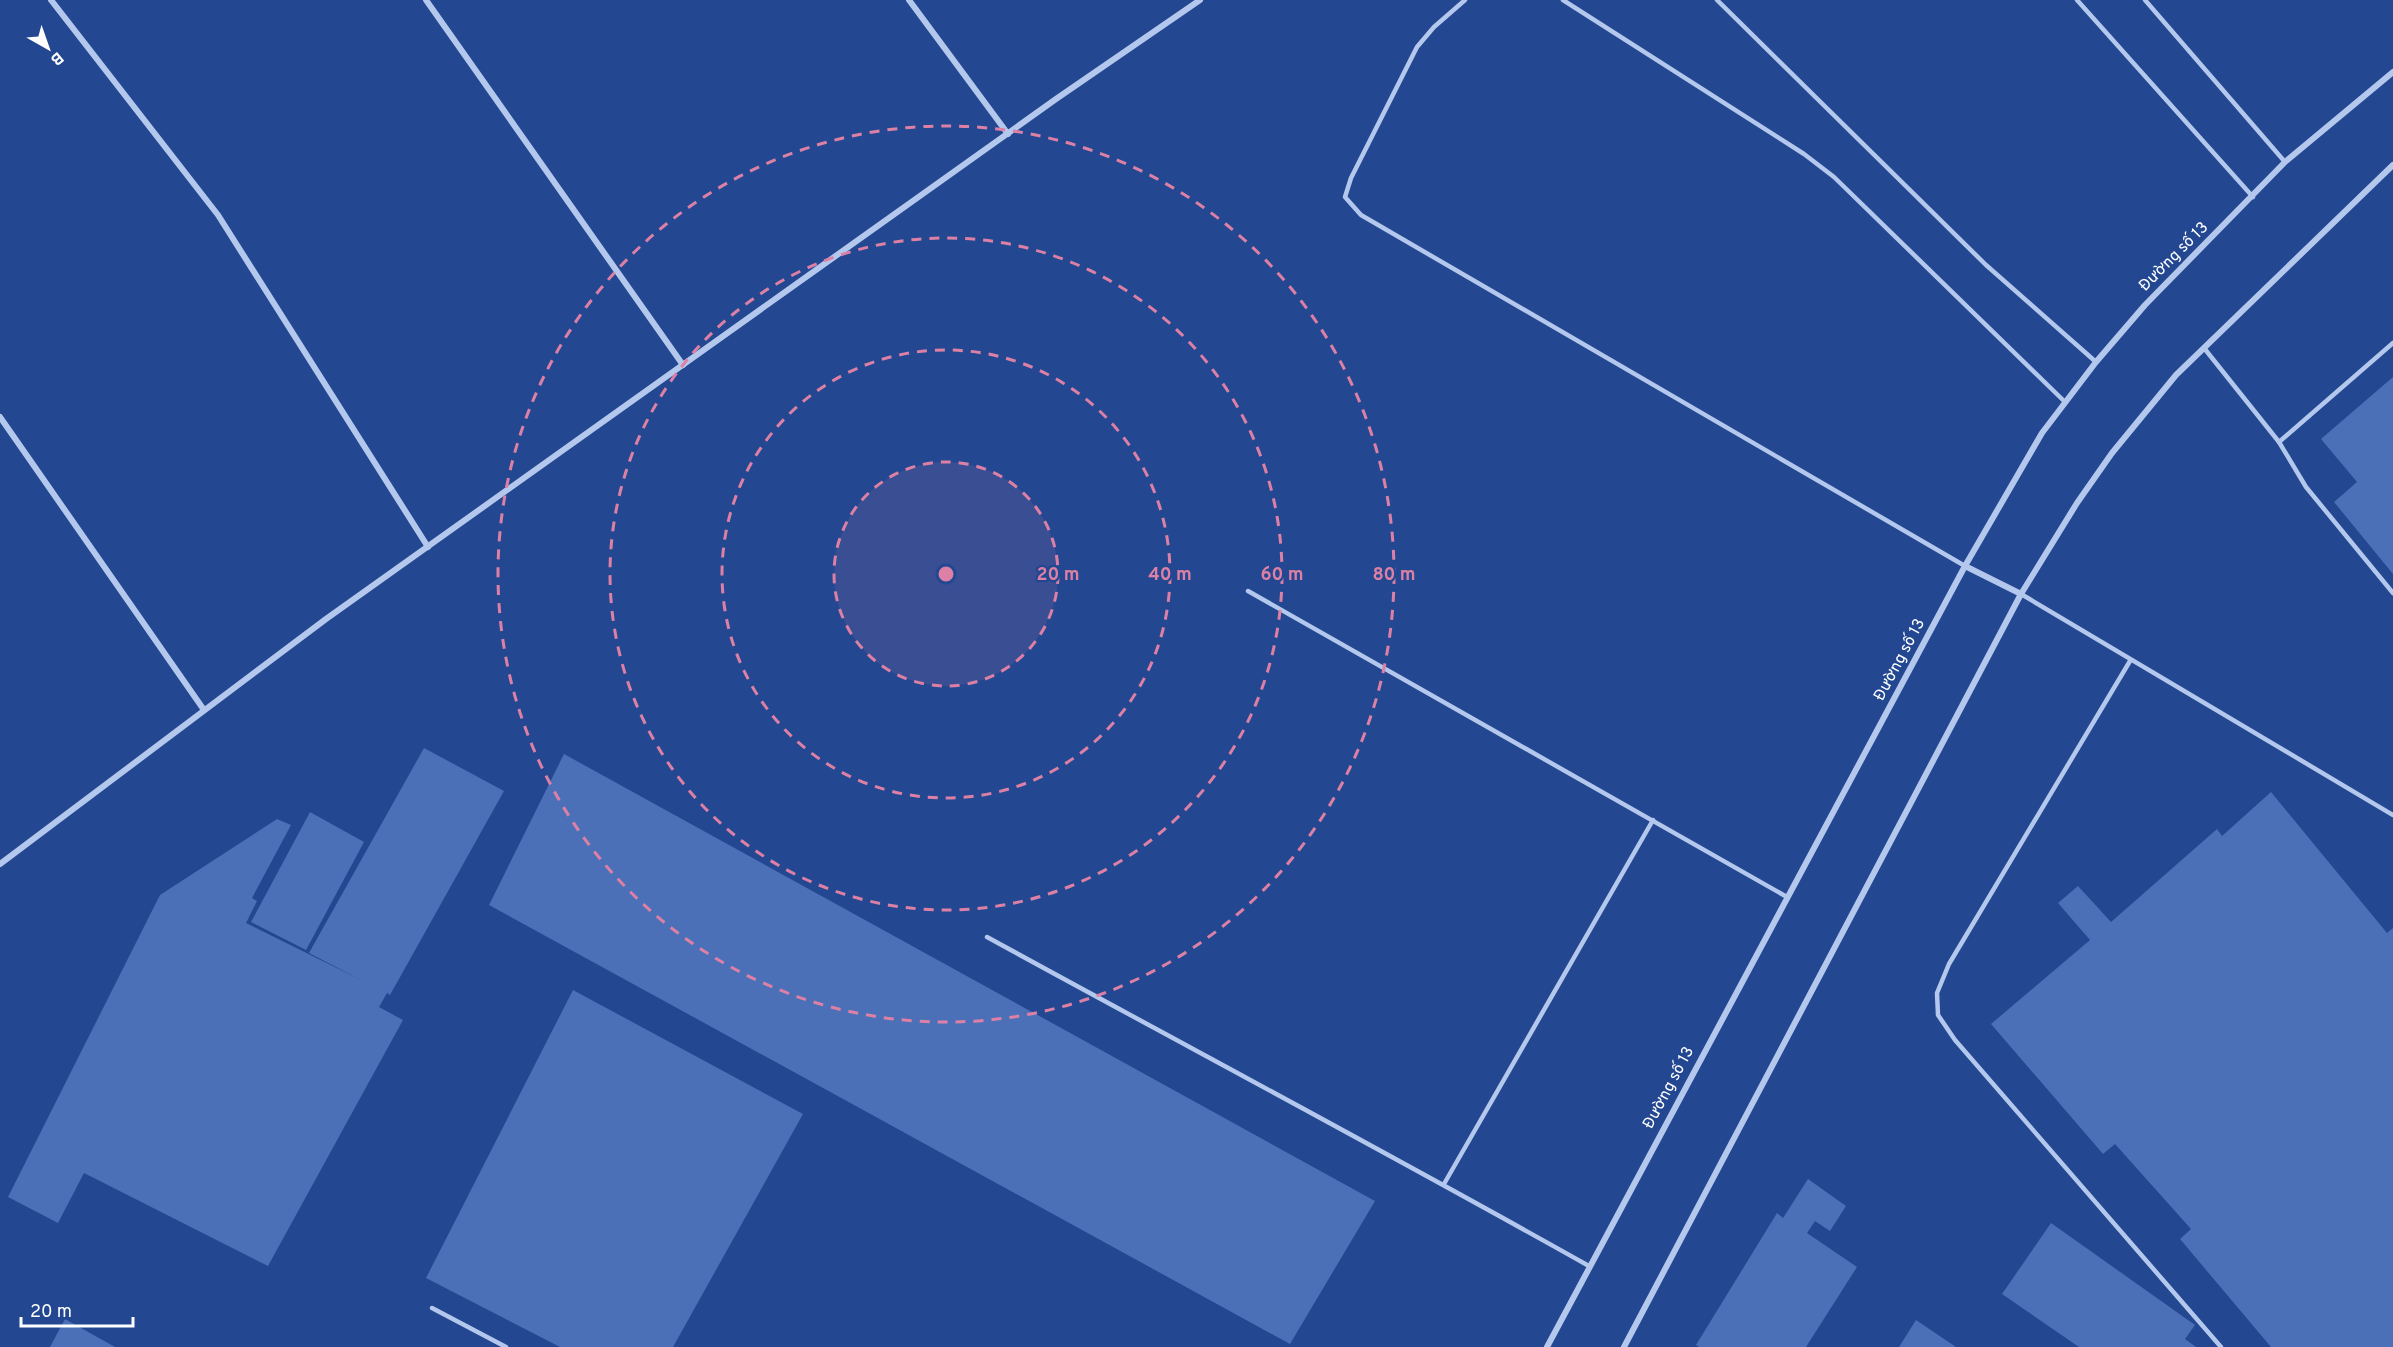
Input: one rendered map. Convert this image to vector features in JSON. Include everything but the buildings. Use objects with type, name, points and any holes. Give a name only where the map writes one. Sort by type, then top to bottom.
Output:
[{"type":"street","points":[[51,0],[218,215],[428,547]]},
{"type":"street","points":[[426,0],[683,365]]},
{"type":"street","points":[[909,0],[1008,134]]},
{"type":"street","points":[[0,864],[204,710],[428,547],[1200,0]]},
{"type":"street","name":"Đường số 13","points":[[1547,1347],[1965,566],[2042,433],[2064,401],[2145,305],[2285,162],[2393,72]]},
{"type":"street","points":[[1624,1347],[2021,594],[2077,503],[2112,453],[2176,375],[2393,165]]},
{"type":"street","points":[[0,417],[204,710]]},
{"type":"street","points":[[1965,566],[2021,594]]},
{"type":"lane","points":[[1465,0],[1434,27],[1417,47],[1351,178],[1345,197],[1360,215],[1965,566]]},
{"type":"lane","points":[[1563,0],[1804,154],[1834,177],[2064,401]]},
{"type":"lane","points":[[1717,0],[1986,265],[2096,362]]},
{"type":"lane","points":[[2077,0],[2253,197]]},
{"type":"lane","points":[[2145,0],[2285,162]]},
{"type":"lane","points":[[2279,442],[2393,343]]},
{"type":"lane","points":[[2204,348],[2279,442],[2306,487],[2393,593]]},
{"type":"lane","points":[[1248,591],[1787,897]]},
{"type":"lane","points":[[2021,594],[2130,661],[2393,815]]},
{"type":"lane","points":[[2130,661],[1949,964],[1937,993],[1938,1015],[1955,1040],[2221,1347]]},
{"type":"lane","points":[[1444,1184],[1653,820]]},
{"type":"lane","points":[[987,937],[1364,1143],[1444,1184],[1589,1266]]},
{"type":"lane","points":[[432,1308],[506,1347]]}]
